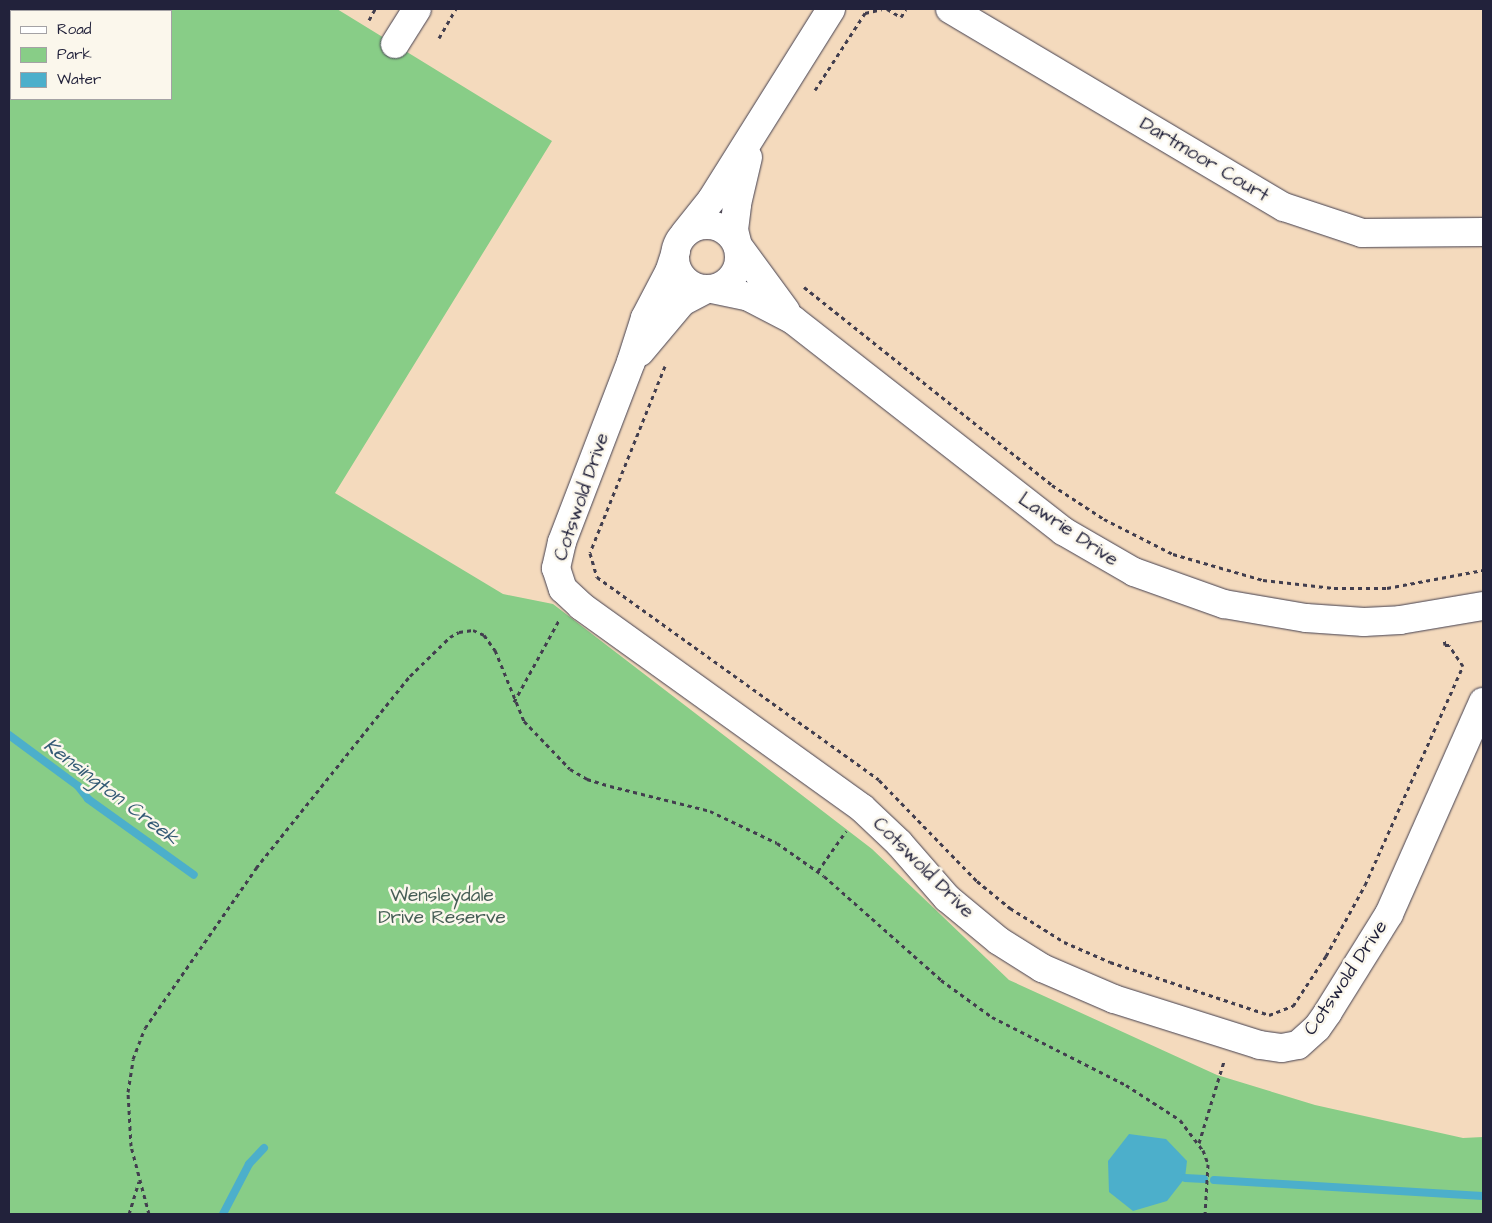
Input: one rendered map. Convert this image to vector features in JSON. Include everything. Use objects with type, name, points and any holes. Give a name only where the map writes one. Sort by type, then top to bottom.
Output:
[{"type":"street","points":[[395,44],[417,9]]},
{"type":"street","points":[[756,132],[737,204],[739,263],[733,276],[721,286],[709,289],[692,285],[680,275],[680,242],[702,214],[756,132],[831,9]]},
{"type":"street","name":"Dartmoor Court","points":[[950,9],[1284,207],[1362,233],[1483,232]]},
{"type":"street","points":[[680,242],[698,225],[713,224],[727,231],[738,245]]},
{"type":"street","name":"Cotswold Drive","points":[[680,242],[669,272],[645,318],[632,362],[559,552],[557,575],[570,598],[862,808],[892,836],[947,898],[1021,955],[1088,989],[1232,1036],[1282,1048],[1298,1045],[1317,1028],[1389,914],[1483,702]]},
{"type":"street","name":"Lawrie Drive","points":[[738,245],[793,320]]},
{"type":"street","name":"Cotswold Drive","points":[[632,362],[682,302],[709,289]]},
{"type":"street","name":"Lawrie Drive","points":[[709,289],[750,297],[793,320],[1063,531],[1134,572],[1224,604],[1306,618],[1364,622],[1440,614],[1483,606]]},
{"type":"path","points":[[369,20],[375,9]]},
{"type":"path","points":[[439,38],[456,9]]},
{"type":"path","points":[[811,96],[865,13],[882,9]]},
{"type":"path","points":[[887,9],[901,17],[906,9]]},
{"type":"path","points":[[802,286],[1052,485],[1104,519],[1173,554],[1228,572],[1294,585],[1387,588],[1483,570]]},
{"type":"path","points":[[668,361],[590,553],[597,577],[880,780],[977,880],[1031,922],[1096,957],[1269,1015],[1293,1006],[1354,908],[1463,666],[1449,645],[1445,645],[1435,580]]},
{"type":"path","points":[[514,703],[570,598]]},
{"type":"path","points":[[150,1214],[139,1181],[129,1126],[128,1092],[133,1059],[145,1028],[166,994],[256,868],[424,660],[459,632],[479,631],[495,650],[514,703],[536,736],[570,769],[587,779],[676,801],[732,820],[777,842],[818,871],[934,974],[992,1017],[1155,1102],[1180,1120],[1206,1156],[1209,1174],[1205,1214]]},
{"type":"path","points":[[818,871],[862,808]]},
{"type":"path","points":[[1199,1144],[1232,1036]]},
{"type":"path","points":[[129,1214],[139,1181]]},
{"type":"green space","name":"Wensleydale Drive Reserve","points":[[9,9],[337,9],[552,141],[335,493],[503,594],[553,604],[872,849],[1009,980],[1217,1075],[1315,1105],[1463,1138],[1483,1137],[1483,1214],[9,1214]]},
{"type":"water","points":[[1129,1134],[1166,1139],[1187,1161],[1185,1178],[1167,1201],[1133,1211],[1109,1192],[1108,1161]]},
{"type":"waterway","name":"Kensington Creek","points":[[9,735],[78,786],[88,799],[194,875]]},
{"type":"waterway","points":[[223,1214],[249,1164],[264,1148]]},
{"type":"waterway","points":[[1185,1178],[1204,1179]]},
{"type":"waterway","points":[[1214,1180],[1483,1196]]}]
